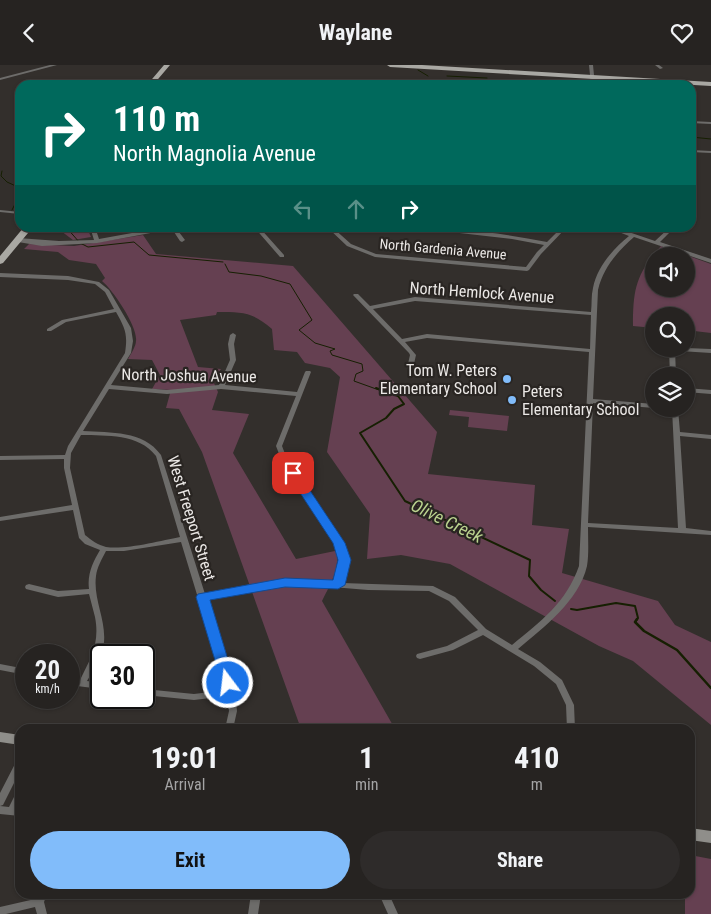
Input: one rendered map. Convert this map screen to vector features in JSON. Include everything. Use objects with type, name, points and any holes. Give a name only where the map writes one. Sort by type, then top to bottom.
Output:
[{"type":"main road","points":[[157,80],[167,65]]},
{"type":"main road","points":[[158,80],[174,65]]},
{"type":"main road","points":[[390,65],[625,80]]},
{"type":"main road","points":[[696,84],[711,84]]},
{"type":"main road","points":[[0,261],[25,232]]},
{"type":"street","points":[[0,79],[55,65]]},
{"type":"street","points":[[590,80],[591,65]]},
{"type":"street","points":[[591,77],[594,80]]},
{"type":"street","points":[[696,122],[711,123]]},
{"type":"street","points":[[696,151],[711,152]]},
{"type":"street","points":[[0,211],[15,212]]},
{"type":"street","points":[[94,232],[97,241]]},
{"type":"street","points":[[18,240],[42,244],[84,242],[150,232]]},
{"type":"street","points":[[177,232],[182,240]]},
{"type":"street","points":[[261,232],[282,255]]},
{"type":"street","name":"North Gardenia Avenue","points":[[334,232],[346,243],[357,249],[386,257],[526,269],[548,244]]},
{"type":"street","points":[[463,232],[506,236],[548,244],[560,232]]},
{"type":"street","points":[[624,232],[711,261]]},
{"type":"street","points":[[656,243],[668,232]]},
{"type":"street","points":[[512,649],[561,606],[578,582],[583,566],[595,290],[598,277],[619,248],[634,235]]},
{"type":"street","points":[[0,273],[97,283],[104,287],[128,328],[130,341],[128,353],[79,433],[67,457],[82,536],[88,542],[104,549],[124,549],[183,539]]},
{"type":"street","points":[[356,295],[402,341],[413,355],[410,368]]},
{"type":"street","name":"North Hemlock Avenue","points":[[369,308],[415,299],[594,314]]},
{"type":"street","points":[[49,330],[64,321],[117,310]]},
{"type":"street","points":[[221,387],[233,360],[231,344],[233,335]]},
{"type":"street","points":[[402,341],[427,336],[593,351]]},
{"type":"street","points":[[695,350],[711,351]]},
{"type":"street","points":[[308,373],[281,440],[280,453],[339,543],[344,560],[338,585]]},
{"type":"street","name":"North Joshua Avenue","points":[[108,387],[166,392],[221,387],[299,394]]},
{"type":"street","points":[[695,391],[711,392]]},
{"type":"street","points":[[590,401],[645,405]]},
{"type":"street","points":[[676,417],[682,529]]},
{"type":"street","name":"West Freeport Street","points":[[79,433],[139,440],[157,452],[231,693],[233,711],[231,724]]},
{"type":"street","points":[[677,434],[711,437]]},
{"type":"street","points":[[0,458],[67,457]]},
{"type":"street","points":[[0,519],[75,507]]},
{"type":"street","points":[[585,525],[630,529],[657,527],[711,533]]},
{"type":"street","points":[[90,685],[82,684],[100,644],[99,625],[92,591],[92,573],[104,549]]},
{"type":"street","points":[[202,597],[285,582],[430,588],[452,599],[483,631],[549,672],[562,687],[570,705],[571,724]]},
{"type":"street","points":[[29,587],[58,594],[92,591]]},
{"type":"street","points":[[420,656],[450,648],[483,631]]},
{"type":"street","points":[[0,667],[15,670]]},
{"type":"street","points":[[155,693],[194,697],[231,693]]},
{"type":"street","points":[[0,737],[15,739]]},
{"type":"street","points":[[0,802],[15,772]]},
{"type":"street","points":[[0,810],[15,811]]},
{"type":"street","points":[[695,835],[711,837]]},
{"type":"street","points":[[0,911],[37,899]]},
{"type":"street","points":[[40,899],[42,914]]},
{"type":"street","points":[[253,914],[255,899]]},
{"type":"street","points":[[386,899],[393,914]]},
{"type":"shaded area","points":[[62,232],[89,232],[91,237],[73,240]]},
{"type":"shaded area","points":[[143,235],[156,254],[293,266],[437,432],[428,474],[535,485],[532,525],[569,529],[562,573],[658,601],[675,625],[711,642],[711,725],[633,661],[599,646],[450,564],[401,555],[367,559],[370,514],[327,452],[340,377],[330,368],[305,363],[297,352],[274,350],[272,329],[253,316],[240,313],[217,312],[216,315],[180,320],[198,367],[221,369],[213,381],[218,392],[212,410],[249,414],[233,453],[296,559],[337,552],[335,572],[322,601],[392,724],[299,724],[202,452],[179,409],[166,408],[171,390],[152,389],[160,375],[152,360],[128,359],[136,343],[136,335],[129,318],[118,300],[102,281],[105,278],[96,264],[69,260],[58,252],[24,249],[29,244],[74,246]]},
{"type":"shaded area","points":[[695,258],[711,264],[711,333],[695,331],[695,307],[645,307],[645,327],[633,326],[635,292],[645,267],[645,297],[695,297]]},
{"type":"shaded area","points":[[450,410],[509,416],[507,431],[468,427],[469,417],[449,415]]},
{"type":"shaded area","points":[[695,856],[711,859],[711,914],[685,914],[685,899],[695,899]]},
{"type":"waterway","points":[[418,70],[428,76]]},
{"type":"waterway","points":[[447,76],[487,78]]},
{"type":"waterway","points":[[696,138],[711,139]]},
{"type":"waterway","name":"Olive Creek","points":[[2,171],[1,176],[7,182],[15,186]]},
{"type":"waterway","name":"Olive Creek","points":[[12,210],[15,204]]},
{"type":"waterway","name":"Olive Creek","points":[[70,232],[80,243],[88,247],[134,242],[149,255],[223,262]]},
{"type":"waterway","name":"Olive Creek","points":[[225,264],[229,272],[261,276],[290,284],[312,320],[299,330],[315,343],[335,349],[330,351],[332,355],[362,364],[363,371],[356,374],[354,381],[379,390]]},
{"type":"waterway","name":"Olive Creek","points":[[376,388],[398,396],[404,404],[394,409],[386,418],[360,433],[405,501],[530,560],[529,576],[541,590],[555,601]]},
{"type":"waterway","name":"Olive Creek","points":[[571,609],[577,610],[616,603],[635,606],[638,618],[636,621]]},
{"type":"waterway","name":"Olive Creek","points":[[637,619],[635,622],[644,631],[677,650],[711,688]]},
{"type":"place","name":"Tom W. Peters Elementary School","points":[[507,379]]},
{"type":"place","name":"Peters Elementary School","points":[[512,400]]},
{"type":"route","points":[[228,683],[202,597],[285,582],[338,585],[344,560],[339,543],[293,473]]}]
